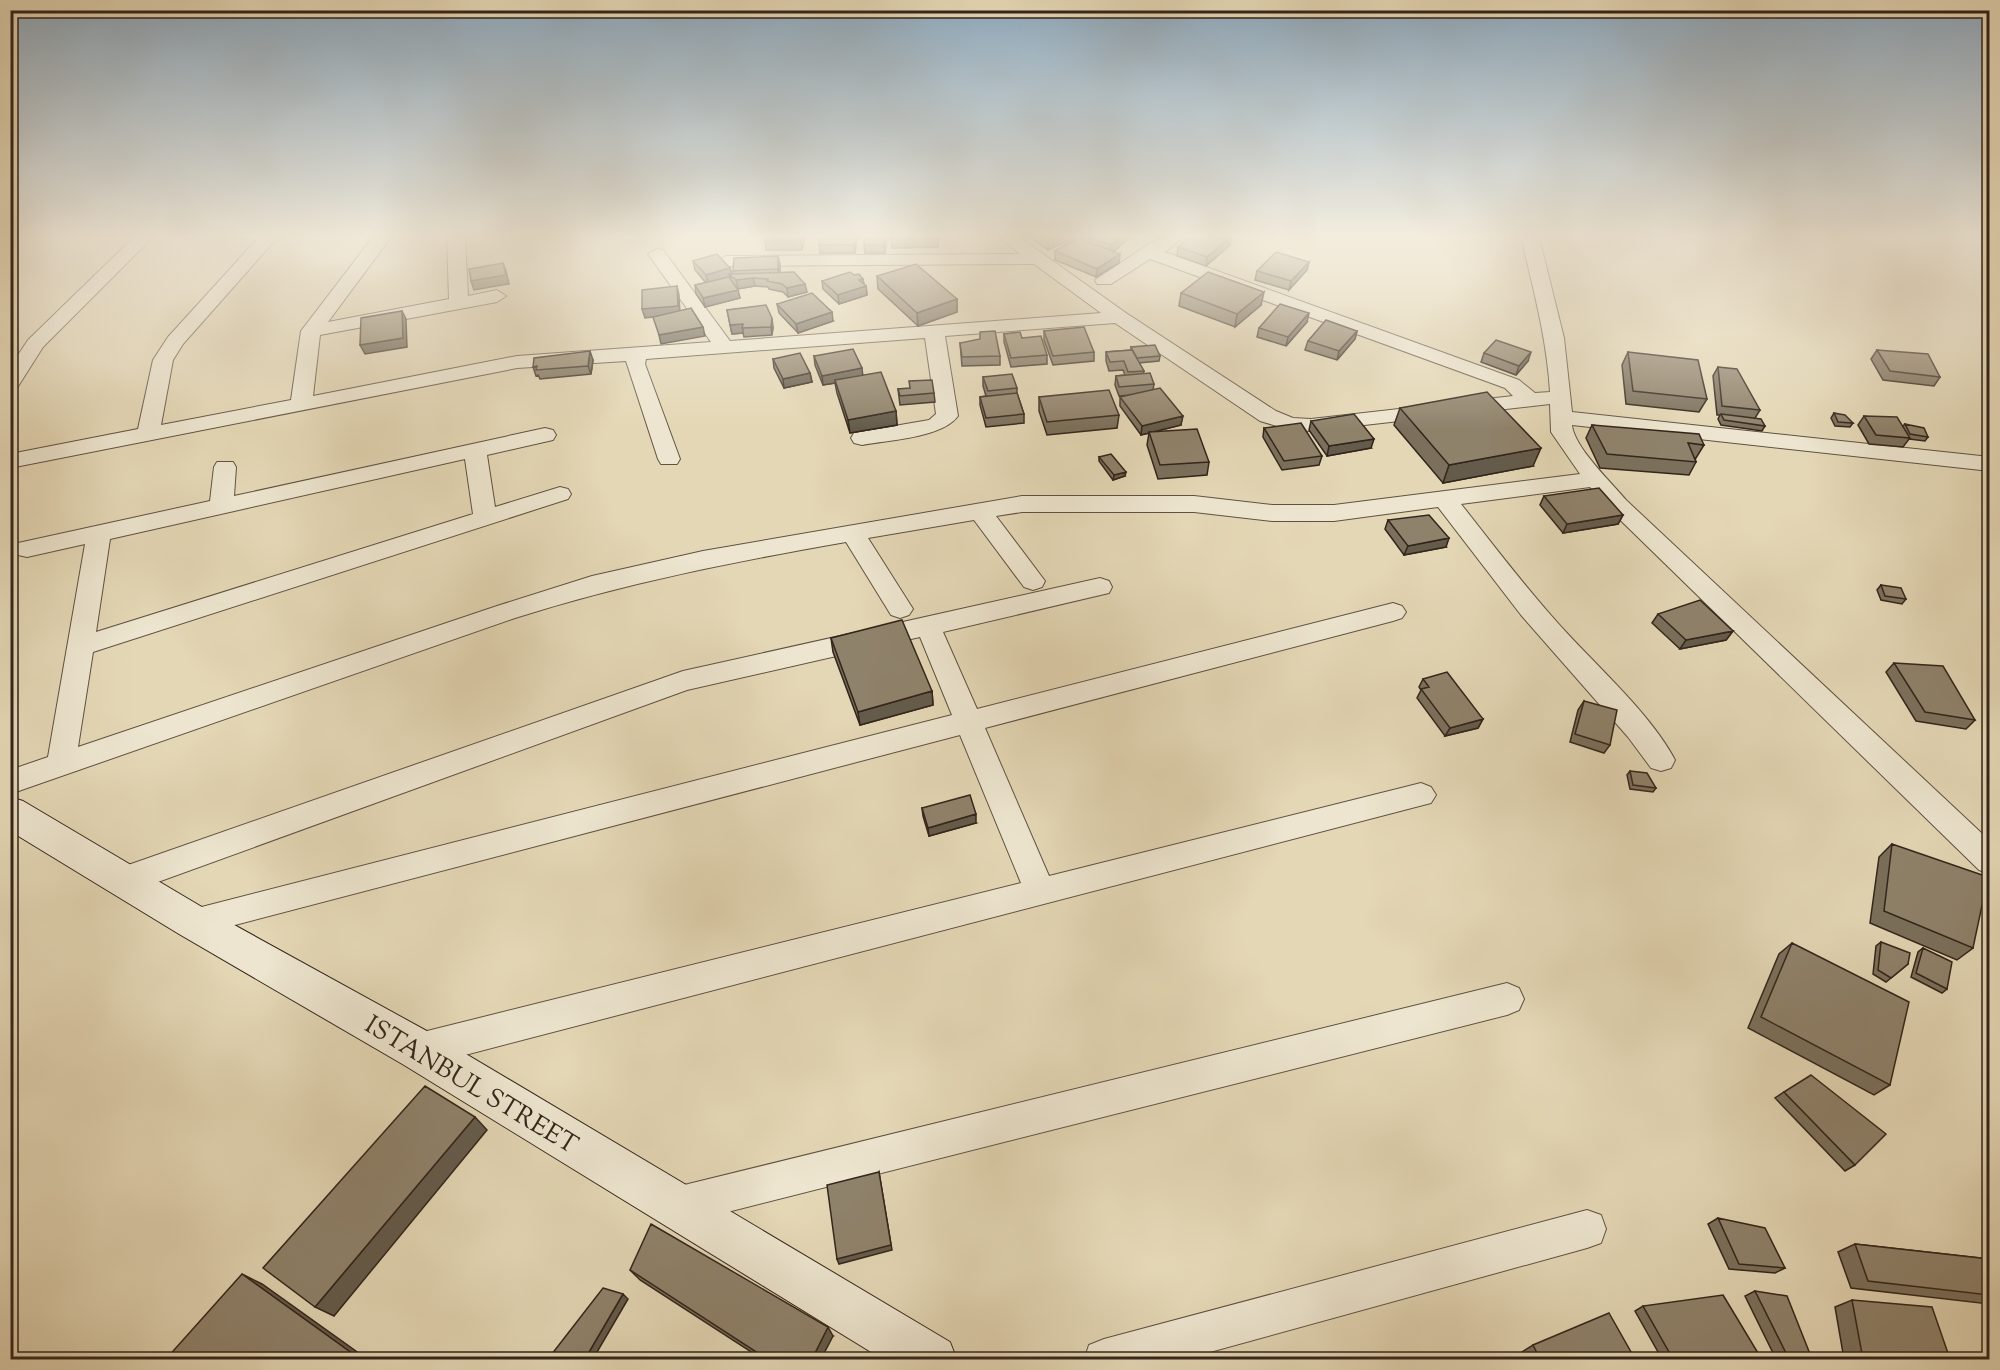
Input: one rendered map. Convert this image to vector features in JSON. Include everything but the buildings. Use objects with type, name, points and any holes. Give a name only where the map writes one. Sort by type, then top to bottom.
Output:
[{"type":"street","points":[[10,351],[61,301]]},
{"type":"street","points":[[10,384],[34,344],[78,301]]},
{"type":"street","points":[[148,434],[163,360],[175,341],[211,301]]},
{"type":"street","points":[[301,404],[311,332],[334,301]]},
{"type":"street","points":[[311,332],[470,301]]},
{"type":"street","points":[[691,301],[726,349]]},
{"type":"street","points":[[1097,301],[1268,416],[1290,424],[1311,425],[1529,399],[1560,407],[1989,464]]},
{"type":"street","points":[[1281,301],[1512,384],[1529,399]]},
{"type":"street","points":[[1545,301],[1554,338],[1562,432],[1596,479],[1618,505],[1989,861]]},
{"type":"street","points":[[10,461],[517,362],[726,349],[1119,317]]},
{"type":"street","points":[[861,438],[925,428],[936,425],[947,416],[934,331]]},
{"type":"street","points":[[637,354],[635,364],[669,459]]},
{"type":"street","points":[[27,549],[99,535],[545,435]]},
{"type":"street","points":[[475,451],[485,517]]},
{"type":"street","points":[[221,507],[225,467]]},
{"type":"street","points":[[10,782],[592,585],[703,559],[1022,504],[1194,504],[1273,513],[1334,513],[1596,479]]},
{"type":"street","points":[[81,646],[560,494]]},
{"type":"street","points":[[1445,500],[1530,609],[1638,729],[1661,760]]},
{"type":"street","points":[[980,511],[1033,581]]},
{"type":"street","points":[[853,534],[900,609]]},
{"type":"street","points":[[61,765],[99,535]]},
{"type":"street","points":[[122,881],[683,681],[1100,587]]},
{"type":"street","points":[[193,922],[969,719],[1393,612]]},
{"type":"street","points":[[928,626],[1040,892]]},
{"type":"street","points":[[419,1050],[1421,795]]},
{"type":"street","name":"ISTANBUL STREET","points":[[10,812],[122,881],[419,1050],[932,1359]]},
{"type":"street","points":[[1955,828],[1989,834]]},
{"type":"street","points":[[676,1206],[1507,999]]},
{"type":"street","points":[[1104,1359],[1587,1229]]}]
